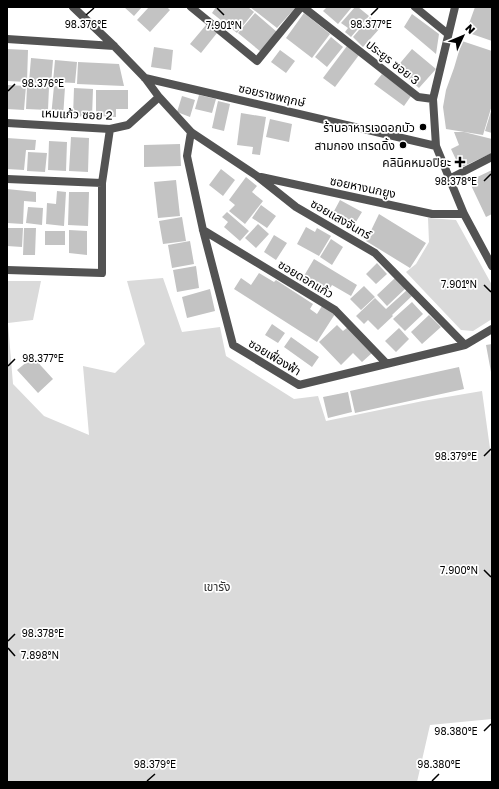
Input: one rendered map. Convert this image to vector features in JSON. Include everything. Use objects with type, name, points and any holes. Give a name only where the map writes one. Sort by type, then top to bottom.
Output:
[{"type":"street","points":[[73,7],[145,78]]},
{"type":"street","points":[[191,7],[257,61],[302,7]]},
{"type":"street","name":"ประยูร ซอย 3","points":[[302,7],[418,97],[433,99]]},
{"type":"street","points":[[415,7],[448,34]]},
{"type":"street","points":[[455,7],[433,99],[436,146],[464,214],[492,266]]},
{"type":"street","points":[[7,39],[114,46]]},
{"type":"street","name":"ซอยแสงจันทร์","points":[[145,78],[158,97],[191,132],[257,176],[296,207],[375,253],[465,345]]},
{"type":"street","name":"ซอยราชพฤกษ์","points":[[145,78],[436,146]]},
{"type":"street","name":"เหมแก้ว ซอย 2","points":[[7,123],[110,129],[128,125],[158,97]]},
{"type":"street","points":[[7,270],[102,273],[102,183],[110,129]]},
{"type":"street","name":"ซอยเฟื่องฟ้า","points":[[191,132],[187,156],[202,230],[233,345],[299,385],[465,345],[492,329]]},
{"type":"street","points":[[449,178],[492,157]]},
{"type":"street","name":"ซอยหางนกยูง","points":[[257,176],[432,214],[464,214]]},
{"type":"street","points":[[7,179],[102,183]]},
{"type":"street","name":"ซอยดอกแก้ว","points":[[202,230],[335,310],[386,363]]},
{"type":"green space","points":[[428,218],[456,220],[492,285],[492,319],[473,331],[461,330],[406,272],[416,264],[429,242]]},
{"type":"green space","name":"เขารัง","points":[[163,278],[182,332],[220,327],[226,356],[294,399],[318,396],[326,421],[423,401],[482,391],[492,463],[492,719],[430,725],[417,782],[7,782],[7,281],[41,281],[33,320],[8,323],[13,384],[44,416],[89,435],[83,366],[115,373],[145,344],[127,281]]},
{"type":"building","points":[[124,7],[142,7],[134,16]]},
{"type":"building","points":[[149,7],[167,7],[170,10],[150,32],[137,20]]},
{"type":"building","points":[[216,7],[248,7],[254,12],[237,33],[212,13]]},
{"type":"building","points":[[250,7],[296,7],[277,28]]},
{"type":"building","points":[[327,7],[352,7],[338,24],[323,11]]},
{"type":"building","points":[[355,7],[358,7],[369,16],[351,37],[345,32],[348,28],[341,23]]},
{"type":"building","points":[[475,7],[492,7],[492,41],[466,32]]},
{"type":"building","points":[[255,13],[277,32],[261,52],[238,33]]},
{"type":"building","points":[[304,13],[330,34],[312,58],[286,38]]},
{"type":"building","points":[[412,14],[439,34],[436,54],[404,27]]},
{"type":"building","points":[[370,17],[381,27],[363,47],[353,37]]},
{"type":"building","points":[[206,25],[217,33],[201,53],[190,44]]},
{"type":"building","points":[[331,37],[343,47],[327,67],[315,57]]},
{"type":"building","points":[[462,41],[492,51],[492,105],[483,135],[446,129],[443,107],[446,90]]},
{"type":"building","points":[[347,46],[359,55],[335,87],[323,78]]},
{"type":"building","points":[[154,47],[173,50],[171,70],[151,67]]},
{"type":"building","points":[[7,49],[28,50],[27,82],[7,81]]},
{"type":"building","points":[[412,49],[436,69],[419,88],[396,68]]},
{"type":"building","points":[[280,50],[295,61],[286,73],[271,62]]},
{"type":"building","points":[[31,58],[53,60],[51,84],[29,82]]},
{"type":"building","points":[[55,60],[77,62],[75,83],[53,82]]},
{"type":"building","points":[[78,62],[119,64],[124,86],[77,84]]},
{"type":"building","points":[[382,74],[411,96],[404,106],[374,84]]},
{"type":"building","points":[[7,85],[26,86],[24,110],[7,109]]},
{"type":"building","points":[[27,86],[49,87],[48,110],[26,109]]},
{"type":"building","points":[[54,86],[65,87],[63,118],[51,117]]},
{"type":"building","points":[[74,88],[93,89],[92,117],[73,116]]},
{"type":"building","points":[[96,90],[128,90],[128,109],[116,109],[116,117],[96,116]]},
{"type":"building","points":[[199,95],[216,99],[212,113],[195,109]]},
{"type":"building","points":[[182,96],[195,100],[190,117],[177,112]]},
{"type":"building","points":[[218,101],[230,104],[224,131],[212,128]]},
{"type":"building","points":[[492,108],[492,133],[485,131]]},
{"type":"building","points":[[241,113],[266,117],[260,155],[252,154],[253,147],[237,145]]},
{"type":"building","points":[[270,119],[292,124],[289,142],[266,137]]},
{"type":"building","points":[[454,132],[464,132],[492,139],[492,153],[460,168],[451,149],[459,145]]},
{"type":"building","points":[[71,137],[89,138],[88,172],[69,171]]},
{"type":"building","points":[[7,138],[36,140],[35,150],[26,150],[24,170],[7,169]]},
{"type":"building","points":[[49,141],[67,142],[66,171],[48,170]]},
{"type":"building","points":[[180,144],[181,166],[144,167],[144,145]]},
{"type":"building","points":[[28,152],[47,153],[45,172],[27,171]]},
{"type":"building","points":[[221,169],[235,180],[223,196],[209,185]]},
{"type":"building","points":[[492,170],[492,214],[486,217],[469,181]]},
{"type":"building","points":[[246,177],[257,186],[252,192],[263,201],[245,224],[229,211],[235,205],[229,200]]},
{"type":"building","points":[[176,180],[180,216],[158,218],[154,182]]},
{"type":"building","points":[[7,189],[36,192],[36,202],[24,201],[23,224],[7,223]]},
{"type":"building","points":[[57,191],[66,192],[64,226],[46,224],[47,203],[56,204]]},
{"type":"building","points":[[69,192],[89,192],[88,226],[68,225]]},
{"type":"building","points":[[340,200],[362,212],[354,225],[333,213]]},
{"type":"building","points":[[261,205],[276,216],[267,228],[252,218]]},
{"type":"building","points":[[28,207],[43,208],[42,225],[26,223]]},
{"type":"building","points":[[227,212],[249,231],[240,241],[224,227],[228,222],[222,217]]},
{"type":"building","points":[[379,214],[426,243],[410,268],[366,241]]},
{"type":"building","points":[[182,217],[186,241],[163,244],[159,221]]},
{"type":"building","points":[[258,224],[269,234],[256,248],[245,238]]},
{"type":"building","points":[[306,227],[315,232],[317,228],[331,236],[319,256],[297,244]]},
{"type":"building","points":[[7,228],[23,228],[22,247],[7,246]]},
{"type":"building","points":[[24,228],[36,228],[35,255],[23,255]]},
{"type":"building","points":[[69,230],[87,231],[87,255],[69,253]]},
{"type":"building","points":[[45,231],[65,231],[65,245],[45,245]]},
{"type":"building","points":[[274,235],[287,243],[276,260],[264,252]]},
{"type":"building","points":[[331,239],[343,247],[332,265],[320,257]]},
{"type":"building","points":[[190,241],[194,264],[172,268],[168,245]]},
{"type":"building","points":[[314,259],[357,285],[351,296],[332,285],[326,295],[301,281]]},
{"type":"building","points":[[377,263],[387,274],[376,284],[366,274]]},
{"type":"building","points":[[196,266],[199,288],[177,292],[173,270]]},
{"type":"building","points":[[259,273],[274,282],[276,280],[313,304],[310,309],[317,314],[322,306],[335,314],[317,342],[234,289],[241,278],[251,285]]},
{"type":"building","points":[[395,278],[406,288],[387,306],[377,295]]},
{"type":"building","points":[[364,286],[375,297],[361,310],[350,299]]},
{"type":"building","points":[[210,289],[215,311],[187,318],[182,297]]},
{"type":"building","points":[[407,290],[413,295],[392,315],[386,309]]},
{"type":"building","points":[[375,298],[393,316],[378,330],[368,320],[364,324],[356,316]]},
{"type":"building","points":[[412,302],[423,314],[405,331],[393,319]]},
{"type":"building","points":[[429,315],[441,327],[422,344],[411,332]]},
{"type":"building","points":[[272,324],[285,333],[278,343],[265,335]]},
{"type":"building","points":[[337,325],[343,331],[348,327],[372,353],[362,362],[353,353],[341,365],[319,342]]},
{"type":"building","points":[[399,328],[409,339],[396,352],[385,341]]},
{"type":"building","points":[[291,337],[319,357],[312,367],[284,347]]},
{"type":"building","points":[[492,344],[492,372],[491,372],[486,345]]},
{"type":"building","points":[[33,357],[53,379],[38,393],[17,370]]},
{"type":"building","points":[[459,367],[464,389],[355,413],[350,391]]},
{"type":"building","points":[[348,392],[352,412],[328,418],[323,397]]},
{"type":"place","name":"ร้านอาหารเจดอกบัว","points":[[423,127]]},
{"type":"place","name":"สามกอง เทรดดิ้ง","points":[[403,145]]},
{"type":"place","name":"คลินิคหมอปิยะ","points":[[460,162]]}]
